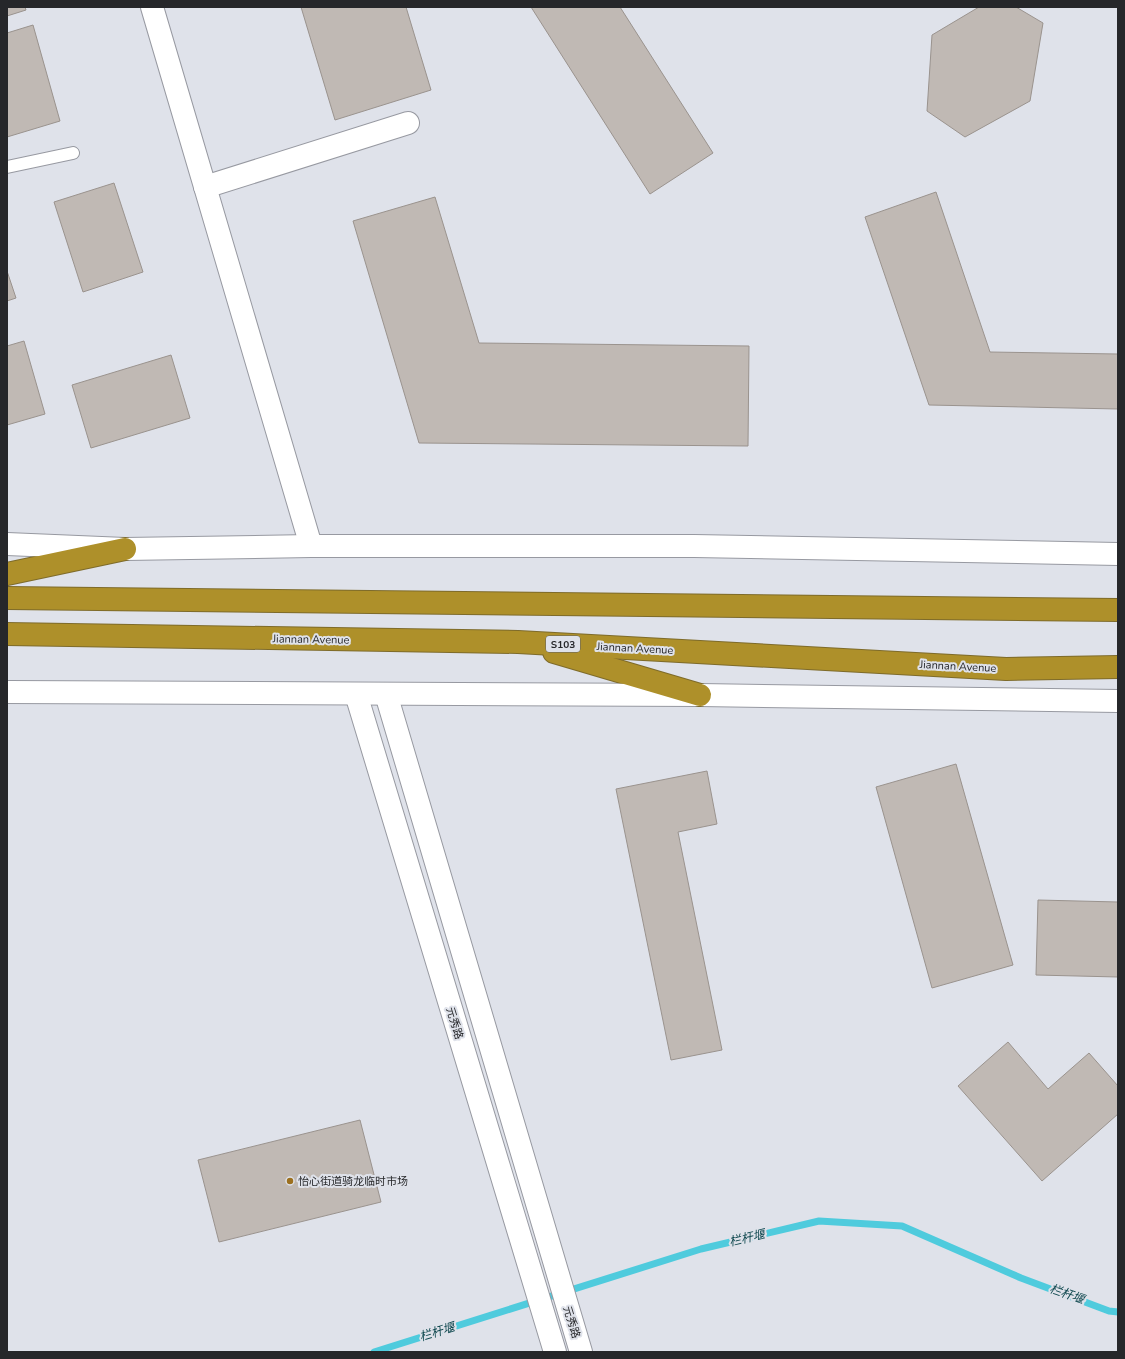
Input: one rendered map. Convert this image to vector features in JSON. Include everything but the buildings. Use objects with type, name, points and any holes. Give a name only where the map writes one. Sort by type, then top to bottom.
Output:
[{"type":"highway","points":[[7,574],[125,549]]},
{"type":"highway","points":[[7,598],[1118,610]]},
{"type":"highway","name":"Jiannan Avenue","points":[[7,634],[518,642],[1006,669],[1118,667]]},
{"type":"highway","points":[[518,642],[700,695]]},
{"type":"main road","points":[[152,7],[311,546]]},
{"type":"main road","points":[[205,187],[408,123]]},
{"type":"main road","points":[[7,544],[125,549],[311,546],[694,546],[1118,554]]},
{"type":"main road","points":[[7,692],[700,695],[1118,701]]},
{"type":"main road","name":"元秀路","points":[[356,694],[555,1352]]},
{"type":"main road","name":"元秀路","points":[[386,694],[581,1352]]},
{"type":"lane","points":[[7,167],[73,153]]},
{"type":"waterway","name":"栏杆堰","points":[[374,1352],[701,1249],[819,1221],[902,1226],[1021,1278],[1109,1311],[1118,1312]]},
{"type":"place","name":"怡心街道骑龙临时市场","points":[[290,1181]]}]
